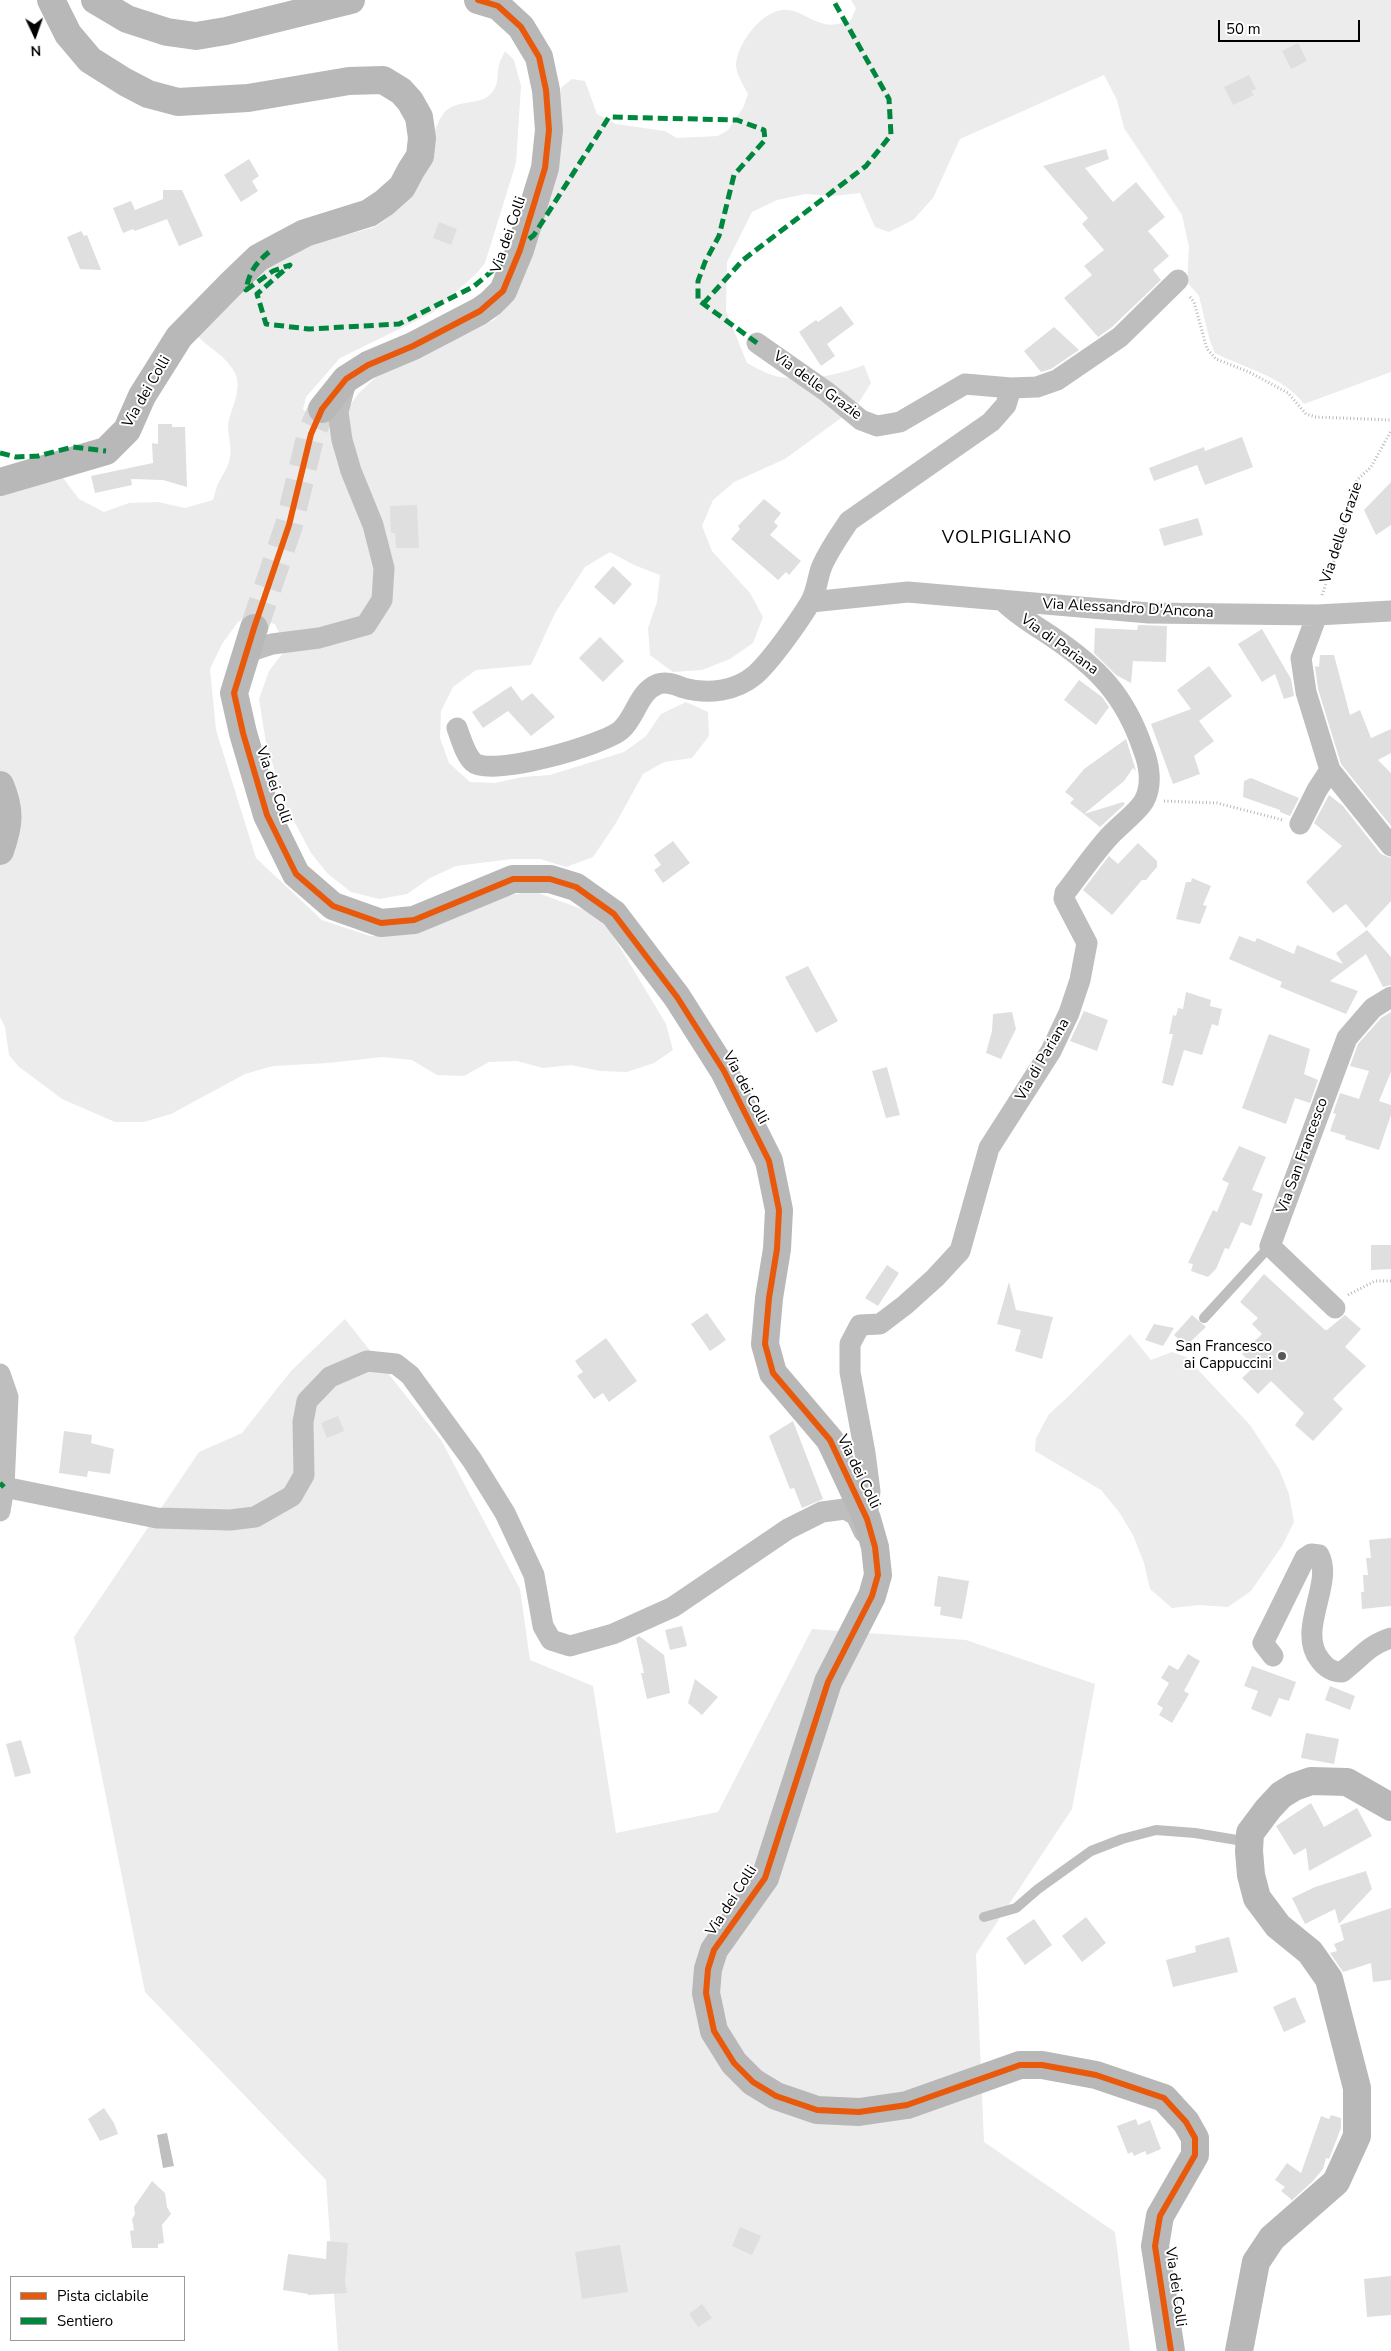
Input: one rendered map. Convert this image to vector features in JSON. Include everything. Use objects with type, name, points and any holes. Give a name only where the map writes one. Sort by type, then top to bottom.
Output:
[{"type":"street","name":"Via dei Colli","points":[[0,482],[106,451],[126,430],[142,396],[179,337],[232,283],[258,258],[268,252],[305,233],[369,213],[384,203],[402,187],[412,170],[420,156],[422,138],[419,118],[410,101],[401,91],[383,80],[349,80],[248,98],[178,102],[148,94],[124,82],[90,60],[68,34],[51,0]]},
{"type":"street","points":[[95,0],[127,20],[167,32],[196,36],[226,32],[350,0]]},
{"type":"street","name":"Via dei Colli","points":[[322,409],[346,379],[368,364],[405,350],[480,311],[503,290],[520,250],[545,168],[549,130],[546,90],[538,57],[521,27],[498,6],[478,0]]},
{"type":"street","name":"Via delle Grazie","points":[[757,343],[827,392],[861,420],[877,426],[900,422],[965,384],[1011,388],[1037,387],[1057,380],[1120,337],[1178,280]]},
{"type":"street","points":[[245,654],[272,644],[319,638],[366,625],[382,600],[384,568],[373,525],[351,471],[338,412],[346,379]]},
{"type":"street","points":[[457,728],[473,763],[484,768],[578,750],[611,738],[622,729],[641,698],[651,687],[660,683],[711,691],[726,690],[740,685],[755,675],[765,664],[811,602],[822,567],[833,544],[849,521],[991,422],[1006,405],[1011,388]]},
{"type":"street","name":"Via Alessandro D'Ancona","points":[[811,602],[908,592],[1149,613],[1317,615],[1391,611]]},
{"type":"street","name":"Via di Pariana","points":[[867,1519],[870,1491],[850,1372],[850,1341],[860,1325],[880,1324],[905,1305],[935,1278],[960,1251],[989,1148],[1051,1051],[1069,1013],[1080,980],[1087,943],[1064,899],[1064,893],[1106,839],[1144,801],[1150,778],[1147,760],[1128,712],[1112,687],[1096,669],[1052,636],[1019,616],[1002,600]]},
{"type":"street","points":[[1317,615],[1301,658],[1306,692],[1330,770],[1391,846]]},
{"type":"street","name":"Via dei Colli","points":[[254,628],[234,693],[243,733],[267,816],[296,874],[333,906],[381,923],[414,920],[513,879],[550,879],[576,887],[614,914],[677,997],[724,1070],[769,1161],[779,1210],[777,1249],[769,1298],[765,1344],[773,1373],[830,1440],[867,1519],[875,1547],[878,1575],[872,1596],[828,1682],[765,1878],[714,1950],[708,1969],[706,1992],[714,2031],[734,2063],[753,2082],[776,2096],[817,2110],[859,2112],[907,2104],[1020,2065],[1042,2065],[1096,2075],[1164,2098],[1186,2122],[1195,2138],[1196,2155],[1160,2216],[1155,2246],[1171,2351]]},
{"type":"street","points":[[1300,824],[1317,790],[1330,770]]},
{"type":"street","points":[[0,785],[9,809],[6,833],[0,851]]},
{"type":"street","name":"Via San Francesco","points":[[1270,1246],[1347,1038],[1373,1008],[1391,997]]},
{"type":"street","points":[[1270,1246],[1335,1308]]},
{"type":"street","points":[[4,1487],[157,1518],[230,1520],[255,1517],[292,1496],[304,1475],[303,1422],[308,1401],[330,1378],[367,1361],[396,1364],[416,1383],[472,1460],[505,1513],[534,1575],[543,1626],[552,1640],[570,1646],[613,1634],[673,1607],[788,1529],[822,1512],[844,1509],[856,1515],[865,1534],[868,1576],[858,1623]]},
{"type":"street","points":[[0,1374],[8,1397],[4,1487],[0,1511]]},
{"type":"street","points":[[1273,1656],[1262,1643],[1304,1558],[1311,1554],[1319,1555],[1323,1563],[1314,1614],[1312,1646],[1323,1663],[1333,1672],[1342,1672],[1366,1650],[1378,1642],[1391,1638]]},
{"type":"street","points":[[1239,2351],[1256,2262],[1272,2238],[1336,2182],[1357,2136],[1357,2088],[1329,1979],[1310,1952],[1278,1926],[1257,1898],[1251,1875],[1250,1833],[1268,1808],[1281,1795],[1294,1787],[1311,1781],[1347,1782],[1391,1806]]},
{"type":"lane","points":[[1204,1318],[1270,1246]]},
{"type":"lane","points":[[984,1917],[1016,1908],[1038,1889],[1091,1851],[1122,1839],[1156,1830],[1195,1833],[1250,1842]]},
{"type":"path","points":[[1178,280],[1194,302],[1207,348],[1216,359],[1250,372],[1288,394],[1306,414],[1316,417],[1391,420]]},
{"type":"path","points":[[1144,801],[1217,802],[1300,824]]},
{"type":"path","points":[[1335,1308],[1349,1294],[1375,1282],[1391,1281]]},
{"type":"shaded area","points":[[851,0],[1391,0],[1391,372],[1304,404],[1286,386],[1215,353],[1210,341],[1199,296],[1187,282],[1189,247],[1182,215],[1124,128],[1117,100],[1104,75],[960,139],[933,198],[913,220],[889,232],[875,227],[860,193],[833,196],[805,194],[777,200],[752,212],[727,262],[726,311],[747,363],[772,375],[795,379],[831,375],[864,365],[871,383],[856,407],[785,459],[734,482],[713,500],[702,526],[712,551],[750,593],[763,617],[753,643],[730,659],[702,670],[673,672],[650,655],[648,628],[657,602],[660,575],[634,565],[610,552],[585,567],[555,613],[531,665],[476,670],[453,687],[441,711],[440,738],[449,763],[470,782],[495,783],[522,777],[550,775],[624,752],[646,736],[661,714],[686,702],[708,712],[709,736],[692,758],[664,762],[643,774],[616,823],[593,857],[566,867],[540,859],[512,859],[456,866],[430,878],[407,894],[379,899],[351,892],[328,874],[311,853],[285,804],[266,743],[259,699],[269,671],[286,649],[275,624],[246,617],[238,622],[222,644],[210,669],[216,730],[256,858],[322,920],[370,936],[397,935],[485,900],[533,891],[587,911],[609,929],[666,1024],[673,1050],[654,1063],[627,1072],[600,1071],[571,1065],[543,1068],[517,1061],[489,1062],[464,1076],[437,1075],[412,1060],[383,1057],[273,1066],[245,1074],[171,1114],[144,1122],[115,1122],[62,1099],[18,1066],[9,1055],[5,1027],[0,1017],[0,495],[63,478],[79,499],[104,512],[129,503],[158,502],[185,508],[213,500],[229,460],[231,449],[228,426],[238,386],[235,373],[227,361],[194,332],[283,251],[372,228],[393,214],[415,184],[443,114],[455,106],[482,99],[493,91],[496,85],[499,63],[505,51],[514,60],[521,86],[516,163],[485,263],[477,273],[432,313],[340,358],[306,397],[303,409],[313,419],[333,422],[344,414],[358,394],[377,376],[494,320],[508,302],[561,88],[572,79],[585,81],[597,114],[616,124],[665,131],[677,138],[718,136],[728,130],[743,108],[748,94],[736,69],[736,65],[741,47],[753,28],[770,14],[788,10],[828,25],[845,22],[851,20],[856,8]]},
{"type":"shaded area","points":[[345,1319],[441,1440],[520,1589],[530,1660],[593,1686],[616,1833],[718,1812],[812,1629],[966,1640],[1095,1684],[1072,1809],[976,1954],[984,2142],[1115,2232],[1130,2351],[338,2351],[326,2180],[145,1992],[74,1637],[199,1452],[242,1433],[291,1371]]},
{"type":"shaded area","points":[[1130,1334],[1151,1360],[1172,1352],[1186,1357],[1250,1425],[1279,1469],[1289,1494],[1294,1522],[1282,1546],[1251,1591],[1228,1607],[1199,1605],[1172,1608],[1150,1589],[1144,1563],[1133,1535],[1119,1512],[1101,1490],[1035,1451],[1036,1438],[1049,1414]]},
{"type":"shaded area","points":[[167,2133],[174,2166],[163,2168],[157,2135]]},
{"type":"building","points":[[1298,43],[1307,61],[1291,69],[1282,51]]},
{"type":"building","points":[[1249,75],[1256,89],[1251,91],[1254,95],[1233,105],[1224,87]]},
{"type":"building","points":[[1106,149],[1109,159],[1085,168],[1113,202],[1136,182],[1165,217],[1148,231],[1169,256],[1153,270],[1161,280],[1112,327],[1098,337],[1064,298],[1092,275],[1084,266],[1104,250],[1082,224],[1088,218],[1043,166]]},
{"type":"building","points":[[249,159],[259,176],[252,181],[258,191],[241,202],[224,175]]},
{"type":"building","points":[[163,190],[182,190],[203,236],[179,246],[167,219],[135,231],[133,229],[123,233],[113,208],[131,201],[135,210],[163,199]]},
{"type":"building","points":[[439,222],[457,229],[451,245],[433,238]]},
{"type":"building","points":[[81,231],[84,236],[87,235],[101,270],[80,269],[67,237]]},
{"type":"building","points":[[841,306],[854,324],[827,344],[835,356],[821,366],[799,332]]},
{"type":"building","points":[[1054,327],[1079,350],[1051,369],[1041,372],[1024,351]]},
{"type":"building","points":[[158,424],[172,424],[172,427],[185,427],[187,487],[163,480],[131,479],[132,485],[95,493],[91,476],[153,463],[152,443],[158,444]]},
{"type":"building","points":[[1242,437],[1253,467],[1205,485],[1197,465],[1154,481],[1149,468],[1204,447],[1205,451]]},
{"type":"building","points":[[1391,482],[1391,525],[1376,535],[1364,510]]},
{"type":"building","points":[[764,499],[781,513],[774,522],[778,526],[770,535],[801,561],[789,575],[786,572],[778,580],[731,539],[740,529],[738,526]]},
{"type":"building","points":[[417,505],[419,548],[396,548],[395,533],[391,533],[390,506]]},
{"type":"building","points":[[1198,518],[1203,535],[1164,546],[1159,529]]},
{"type":"building","points":[[613,566],[632,584],[614,605],[594,587]]},
{"type":"building","points":[[1138,625],[1167,626],[1166,662],[1133,661],[1131,683],[1116,675],[1094,653],[1095,628],[1137,630]]},
{"type":"building","points":[[1262,629],[1291,679],[1294,696],[1284,699],[1275,674],[1262,682],[1238,644]]},
{"type":"building","points":[[600,637],[624,661],[603,682],[579,658]]},
{"type":"building","points":[[1320,655],[1334,655],[1350,715],[1360,710],[1371,738],[1391,729],[1391,753],[1378,760],[1391,773],[1391,826],[1341,764],[1318,689],[1315,666],[1319,667]]},
{"type":"building","points":[[1209,666],[1232,696],[1199,721],[1214,741],[1194,756],[1200,774],[1173,784],[1151,724],[1191,709],[1177,690]]},
{"type":"building","points":[[1079,680],[1102,697],[1109,707],[1096,725],[1064,700]]},
{"type":"building","points":[[511,686],[522,701],[532,693],[555,717],[531,736],[508,711],[483,728],[472,712]]},
{"type":"building","points":[[1126,739],[1136,771],[1133,768],[1124,781],[1084,814],[1123,802],[1125,804],[1100,827],[1070,803],[1074,799],[1065,792],[1084,769]]},
{"type":"building","points":[[1251,778],[1299,798],[1290,816],[1280,812],[1280,810],[1243,797],[1244,781]]},
{"type":"building","points":[[1329,795],[1343,806],[1381,854],[1391,858],[1391,901],[1366,928],[1346,904],[1333,913],[1306,882],[1342,846],[1314,823]]},
{"type":"building","points":[[673,841],[690,863],[663,883],[654,870],[661,865],[654,855]]},
{"type":"building","points":[[1138,843],[1157,861],[1157,867],[1146,880],[1142,880],[1112,915],[1083,890],[1109,856],[1118,864]]},
{"type":"building","points":[[1192,878],[1211,886],[1203,905],[1207,906],[1200,924],[1176,919],[1186,882],[1191,882]]},
{"type":"building","points":[[1367,930],[1391,957],[1391,985],[1383,987],[1366,954],[1330,981],[1358,991],[1346,1014],[1280,987],[1282,982],[1229,959],[1239,936],[1255,942],[1257,938],[1294,954],[1297,945],[1343,964],[1336,953]]},
{"type":"building","points":[[808,966],[838,1021],[816,1033],[785,977]]},
{"type":"building","points":[[1186,992],[1211,1000],[1210,1006],[1222,1009],[1218,1026],[1212,1024],[1202,1055],[1184,1050],[1173,1086],[1162,1083],[1173,1034],[1169,1034],[1173,1015],[1176,1016],[1178,1008],[1183,1009]]},
{"type":"building","points":[[1084,1011],[1108,1020],[1097,1051],[1070,1041]]},
{"type":"building","points":[[1012,1012],[1016,1029],[1001,1059],[986,1053],[992,1031],[993,1014]]},
{"type":"building","points":[[1391,1012],[1391,1072],[1379,1101],[1391,1105],[1391,1115],[1379,1150],[1345,1139],[1346,1136],[1330,1131],[1336,1114],[1333,1113],[1340,1093],[1359,1099],[1369,1071],[1350,1066],[1358,1044],[1381,1018]]},
{"type":"building","points":[[1269,1034],[1310,1049],[1304,1074],[1318,1080],[1310,1103],[1295,1098],[1286,1124],[1242,1108]]},
{"type":"building","points":[[887,1067],[900,1115],[886,1118],[872,1071]]},
{"type":"building","points":[[1239,1146],[1266,1157],[1252,1190],[1263,1194],[1251,1226],[1241,1222],[1229,1249],[1225,1248],[1216,1269],[1208,1277],[1191,1271],[1193,1264],[1188,1263],[1213,1210],[1217,1212],[1229,1183],[1222,1180]]},
{"type":"building","points":[[1371,1245],[1391,1245],[1391,1269],[1371,1270]]},
{"type":"building","points":[[887,1265],[899,1273],[878,1306],[865,1298]]},
{"type":"building","points":[[1264,1274],[1325,1330],[1345,1315],[1361,1329],[1345,1347],[1366,1366],[1333,1399],[1343,1409],[1313,1441],[1295,1425],[1304,1413],[1271,1381],[1258,1394],[1242,1378],[1255,1366],[1242,1354],[1262,1334],[1252,1324],[1258,1318],[1240,1302]]},
{"type":"building","points":[[1009,1282],[1016,1310],[1053,1317],[1042,1359],[1015,1351],[1021,1330],[997,1324]]},
{"type":"building","points":[[707,1313],[726,1340],[710,1351],[691,1324]]},
{"type":"building","points":[[1192,1315],[1206,1327],[1186,1346],[1174,1335]]},
{"type":"building","points":[[1154,1324],[1174,1328],[1163,1346],[1145,1340]]},
{"type":"building","points":[[606,1338],[637,1381],[609,1402],[603,1393],[594,1399],[577,1376],[583,1372],[575,1361]]},
{"type":"building","points":[[338,1416],[344,1431],[327,1438],[321,1423]]},
{"type":"building","points":[[793,1421],[823,1499],[802,1508],[794,1488],[790,1489],[769,1436]]},
{"type":"building","points":[[64,1431],[92,1435],[91,1443],[114,1449],[110,1474],[88,1471],[87,1477],[59,1473]]},
{"type":"building","points":[[1391,1538],[1391,1606],[1362,1609],[1363,1575],[1368,1575],[1366,1558],[1371,1558],[1369,1540]]},
{"type":"building","points":[[938,1576],[969,1581],[962,1619],[940,1615],[941,1607],[934,1606]]},
{"type":"building","points":[[682,1626],[687,1646],[670,1650],[665,1630]]},
{"type":"building","points":[[639,1636],[664,1655],[670,1693],[647,1699],[641,1673],[644,1673],[636,1638]]},
{"type":"building","points":[[1188,1654],[1200,1661],[1184,1691],[1189,1694],[1172,1723],[1159,1715],[1163,1708],[1157,1704],[1169,1683],[1161,1678],[1169,1665],[1178,1670]]},
{"type":"building","points":[[1252,1666],[1296,1682],[1289,1701],[1279,1698],[1271,1717],[1251,1709],[1258,1691],[1244,1686]]},
{"type":"building","points":[[695,1679],[718,1697],[702,1715],[688,1703]]},
{"type":"building","points":[[1330,1686],[1355,1696],[1350,1710],[1325,1700]]},
{"type":"building","points":[[1306,1733],[1339,1739],[1334,1764],[1301,1758]]},
{"type":"building","points":[[21,1740],[31,1773],[15,1777],[6,1744]]},
{"type":"building","points":[[1311,1803],[1324,1827],[1357,1808],[1372,1836],[1309,1871],[1306,1848],[1294,1855],[1276,1826]]},
{"type":"building","points":[[1366,1871],[1372,1889],[1339,1924],[1335,1909],[1305,1924],[1292,1898],[1315,1887]]},
{"type":"building","points":[[1391,1908],[1391,1980],[1373,1982],[1371,1963],[1343,1972],[1330,1953],[1337,1951],[1334,1944],[1344,1940],[1340,1925]]},
{"type":"building","points":[[1086,1917],[1106,1943],[1082,1962],[1062,1936]]},
{"type":"building","points":[[1034,1919],[1052,1945],[1025,1965],[1006,1938]]},
{"type":"building","points":[[1229,1937],[1238,1972],[1173,1987],[1166,1960],[1196,1952],[1195,1946]]},
{"type":"building","points":[[1295,1997],[1306,2022],[1284,2032],[1273,2007]]},
{"type":"building","points":[[104,2108],[114,2123],[118,2134],[100,2141],[88,2119]]},
{"type":"building","points":[[1331,2115],[1341,2118],[1341,2128],[1329,2159],[1326,2158],[1323,2169],[1291,2201],[1281,2191],[1285,2187],[1275,2180],[1287,2163],[1301,2173],[1321,2116],[1329,2119]]},
{"type":"building","points":[[1136,2119],[1138,2125],[1150,2120],[1161,2149],[1147,2155],[1145,2151],[1134,2156],[1132,2152],[1128,2154],[1117,2126]]},
{"type":"building","points":[[152,2181],[165,2193],[167,2207],[171,2214],[162,2225],[164,2243],[158,2244],[158,2248],[132,2248],[130,2231],[134,2230],[132,2219],[135,2214],[134,2207]]},
{"type":"building","points":[[740,2227],[761,2236],[752,2255],[732,2246]]},
{"type":"building","points":[[327,2241],[348,2243],[345,2281],[347,2293],[308,2295],[283,2290],[288,2254],[326,2259]]},
{"type":"building","points":[[620,2245],[628,2292],[582,2299],[575,2252]]},
{"type":"building","points":[[1391,2276],[1391,2315],[1367,2317],[1364,2279]]},
{"type":"building","points":[[702,2304],[712,2318],[698,2327],[689,2314]]},
{"type":"tunnel","points":[[254,628],[289,525],[311,434],[322,409]]},
{"type":"marked path","points":[[703,304],[743,260],[866,166],[891,135],[889,99],[833,0]]},
{"type":"marked path","points":[[529,239],[534,235],[609,117],[737,120],[764,130],[765,140],[734,175],[719,236],[705,262],[698,281],[698,300],[757,343]]},
{"type":"marked path","points":[[269,252],[254,268],[246,290],[273,271],[290,265],[257,294],[266,324],[309,329],[399,324],[473,287],[504,261]]},
{"type":"marked path","points":[[0,453],[16,457],[38,456],[73,447],[106,451]]},
{"type":"marked path","points":[[0,1483],[4,1487]]},
{"type":"cycle path","points":[[478,0],[498,6],[521,27],[539,57],[546,90],[549,130],[545,168],[520,250],[503,291],[480,311],[413,346],[368,365],[346,379],[322,409],[311,434],[289,525],[234,693],[243,733],[267,815],[296,874],[333,906],[381,923],[414,920],[513,879],[550,879],[576,887],[614,914],[677,997],[724,1071],[769,1161],[779,1210],[777,1249],[769,1298],[765,1344],[773,1373],[830,1440],[867,1519],[875,1547],[878,1575],[872,1596],[828,1682],[765,1878],[714,1950],[708,1969],[706,1993],[714,2031],[734,2063],[753,2082],[776,2096],[817,2110],[859,2112],[907,2105],[1020,2065],[1042,2065],[1096,2075],[1164,2098],[1186,2122],[1195,2138],[1195,2155],[1160,2216],[1155,2246],[1171,2351]]},
{"type":"place","name":"San Francesco ai Cappuccini","points":[[1282,1356]]},
{"type":"district","name":"VOLPIGLIANO","points":[[1007,539]]}]
